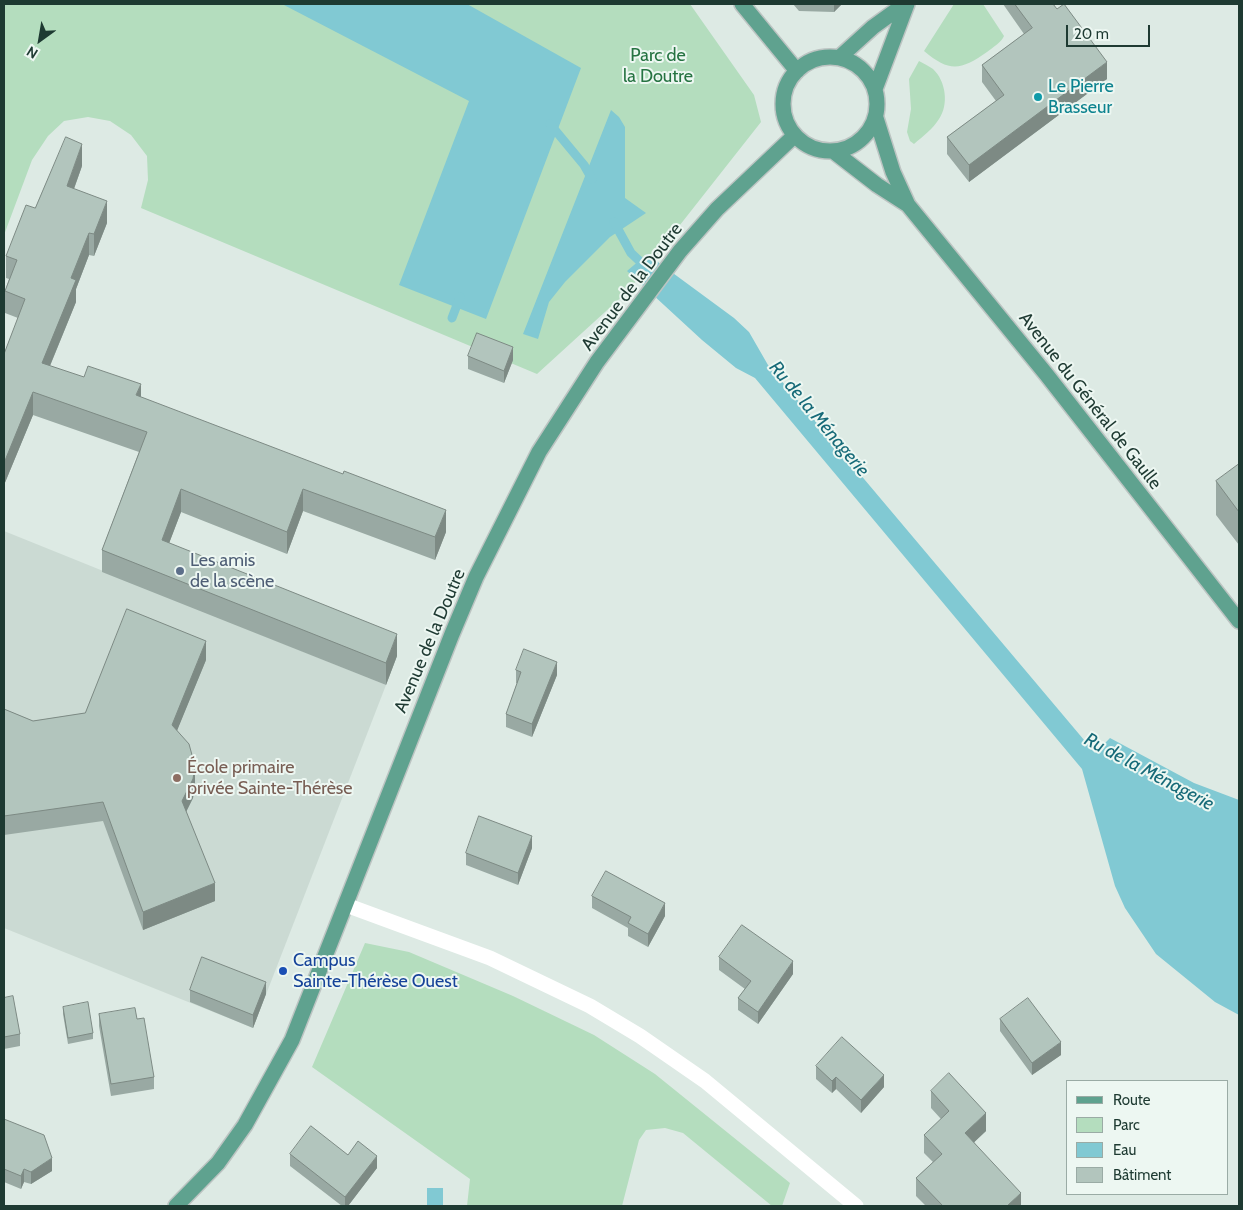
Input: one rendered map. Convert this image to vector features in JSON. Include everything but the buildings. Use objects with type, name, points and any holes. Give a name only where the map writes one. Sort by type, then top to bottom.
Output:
[{"type":"main road","points":[[742,4],[797,71]]},
{"type":"main road","points":[[840,57],[873,27],[906,4]]},
{"type":"main road","points":[[875,89],[906,4]]},
{"type":"main road","points":[[840,57],[855,63],[868,74],[875,89],[878,103],[876,118],[870,131],[860,141],[847,149],[833,152],[819,150],[806,145],[794,136],[786,123],[783,108],[784,94],[789,80],[810,60],[840,57]]},
{"type":"main road","name":"Avenue du Général de Gaulle","points":[[876,118],[893,172],[908,205],[1046,374],[1239,621]]},
{"type":"main road","name":"Avenue de la Doutre","points":[[176,1206],[218,1163],[269,1085],[299,1024],[395,777],[480,568],[539,452],[633,312],[680,251],[716,209],[794,136]]},
{"type":"main road","name":"Avenue du Général de Gaulle","points":[[833,152],[877,185],[908,205]]},
{"type":"street","points":[[346,904],[490,958],[590,1006],[640,1036],[706,1081],[849,1203]]},
{"type":"shaded area","name":"École primaire privée Sainte-Thérèse","points":[[4,531],[386,685],[253,1028],[4,928]]},
{"type":"green space","name":"Parc de la Doutre","points":[[4,4],[690,4],[754,95],[761,122],[628,291],[537,374],[141,208],[148,180],[147,156],[131,135],[110,121],[88,117],[64,121],[48,136],[32,160],[4,235]]},
{"type":"green space","points":[[954,4],[983,4],[1004,36],[997,45],[970,63],[949,66],[941,63],[924,51]]},
{"type":"green space","points":[[919,61],[933,69],[941,80],[945,100],[937,123],[914,144],[910,141],[907,132],[911,109],[909,79]]},
{"type":"green space","points":[[365,943],[409,952],[513,996],[594,1035],[655,1074],[790,1183],[782,1206],[772,1206],[683,1133],[665,1128],[646,1130],[639,1140],[622,1206],[467,1206],[470,1179],[312,1067]]},
{"type":"water","points":[[282,4],[467,4],[581,68],[486,319],[399,285],[469,101]]},
{"type":"water","points":[[611,110],[619,117],[625,127],[625,198],[646,213],[610,237],[565,282],[549,302],[538,339],[523,334]]},
{"type":"water","points":[[647,254],[734,318],[749,332],[768,365],[1095,753],[1110,738],[1194,783],[1239,800],[1239,1015],[1215,1002],[1156,954],[1125,908],[1115,886],[1082,769],[755,378],[736,368],[702,340],[627,271]]},
{"type":"water","points":[[427,1188],[443,1188],[443,1206],[427,1206]]},
{"type":"waterway","name":"Ru de la Ménagerie","points":[[550,124],[584,165],[592,179]]},
{"type":"waterway","name":"Ru de la Ménagerie","points":[[614,222],[631,253],[647,268]]},
{"type":"waterway","points":[[452,318],[460,297]]},
{"type":"place","name":"Le Pierre Brasseur","points":[[1038,97]]},
{"type":"place","name":"Les amis de la scène","points":[[180,571]]},
{"type":"place","name":"École primaire privée Sainte-Thérèse","points":[[177,778]]},
{"type":"place","name":"Campus Sainte-Thérèse Ouest","points":[[283,971]]}]
